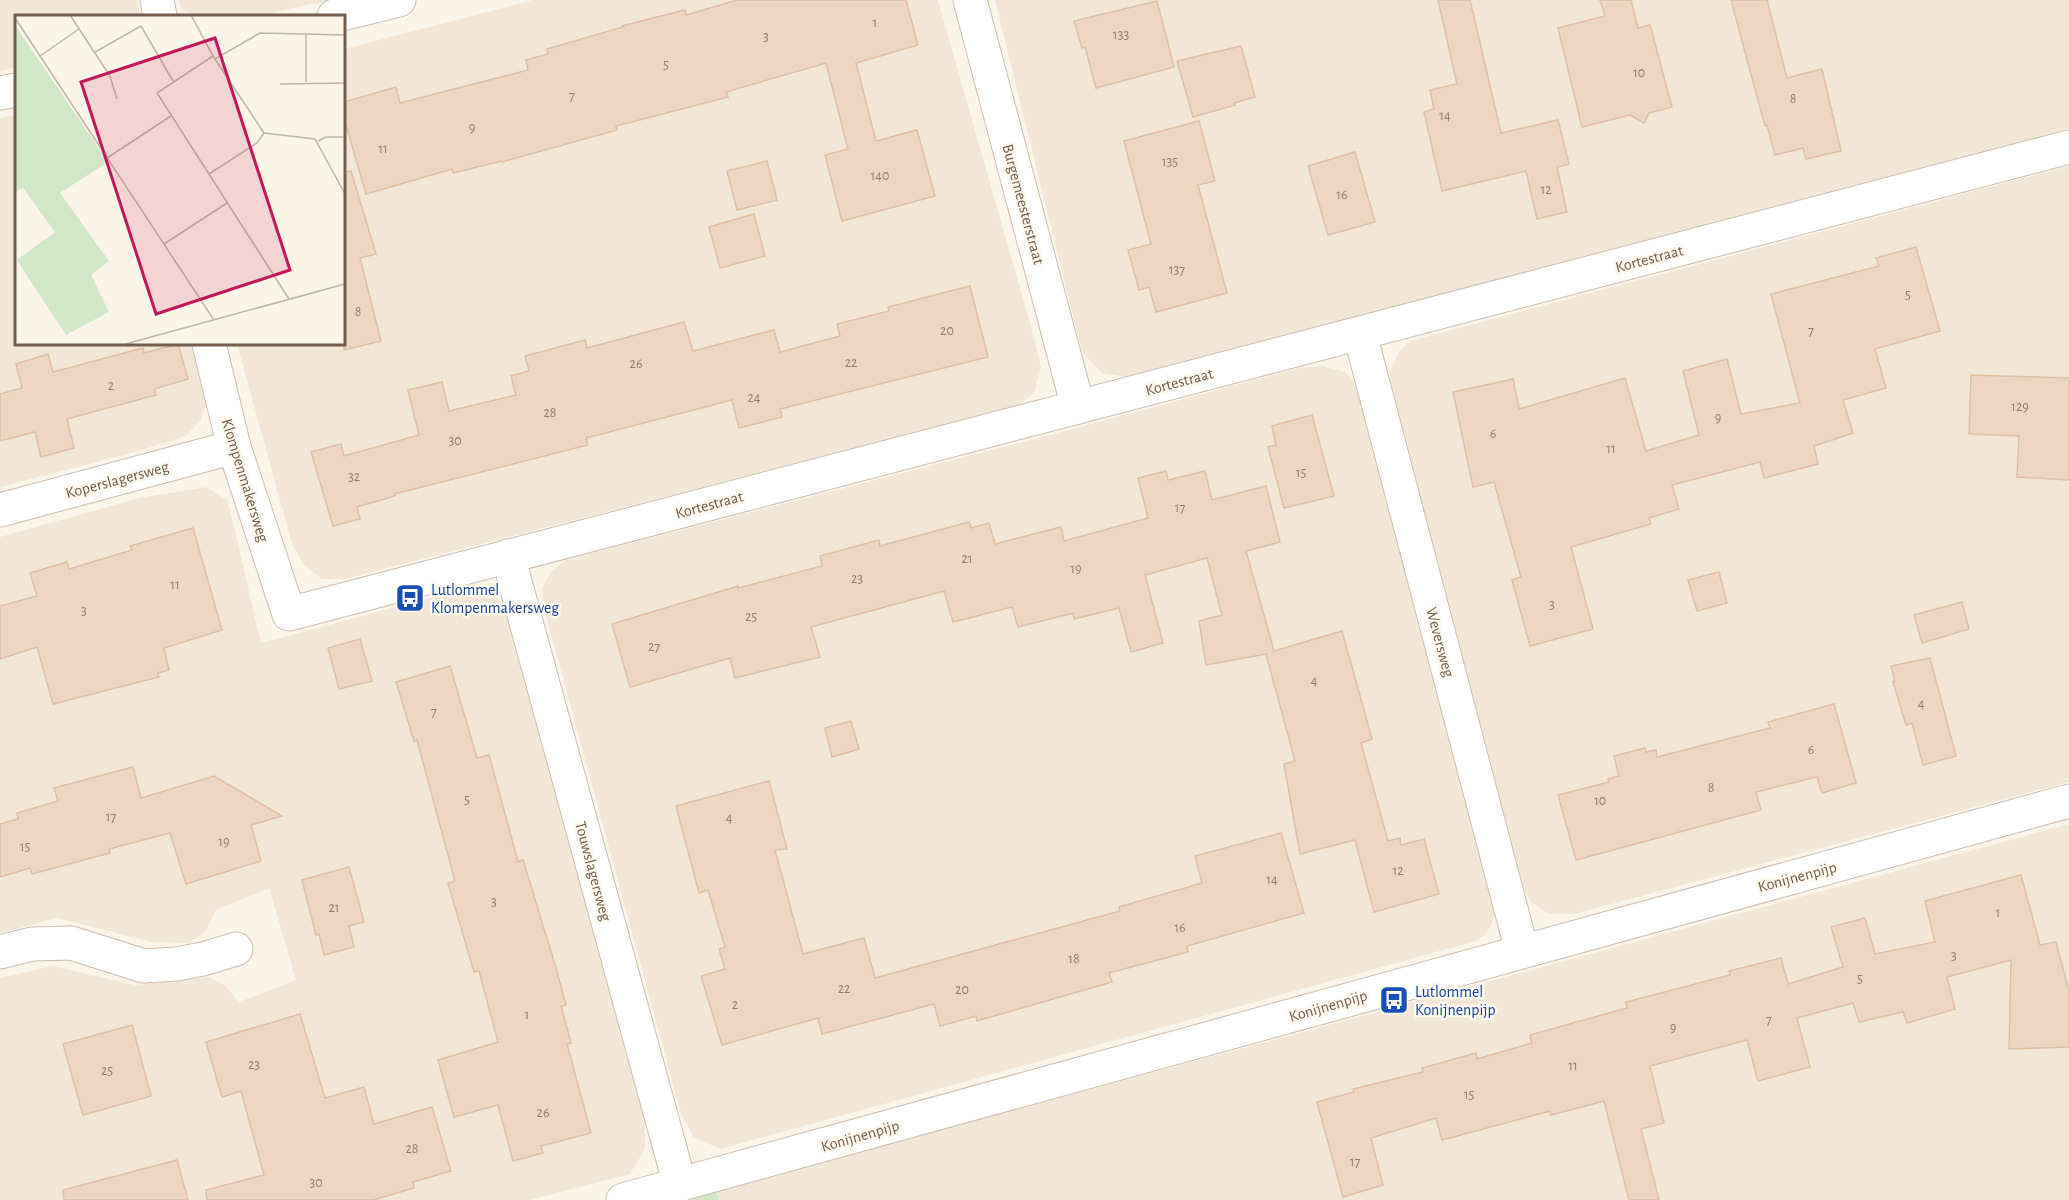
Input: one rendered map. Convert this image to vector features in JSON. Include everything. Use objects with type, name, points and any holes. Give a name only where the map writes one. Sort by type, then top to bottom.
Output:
[{"type":"street","points":[[157,0],[160,15]]},
{"type":"street","points":[[338,15],[399,0]]},
{"type":"street","name":"Burgemeesterstraat","points":[[970,0],[1078,407]]},
{"type":"street","points":[[0,93],[15,90]]},
{"type":"street","name":"Kortestraat","points":[[289,614],[2069,147]]},
{"type":"street","name":"Weversweg","points":[[1360,334],[1522,951]]},
{"type":"street","name":"Klompenmakersweg","points":[[209,345],[234,447],[289,614]]},
{"type":"street","name":"Koperslagersweg","points":[[0,510],[234,447]]},
{"type":"street","name":"Touwslagersweg","points":[[508,556],[680,1185]]},
{"type":"street","name":"Konijnenpijp","points":[[623,1200],[2069,801]]},
{"type":"street","points":[[0,952],[32,944],[71,943],[144,966],[203,959],[236,948]]},
{"type":"shaded area","points":[[0,0],[138,0],[140,15],[15,15],[15,67],[0,71]]},
{"type":"shaded area","points":[[178,0],[330,0],[262,15],[190,15],[182,10]]},
{"type":"shaded area","points":[[533,0],[938,0],[1035,341],[1041,368],[1034,393],[1017,406],[345,579],[322,579],[304,565],[292,544],[237,345],[345,345],[345,49]]},
{"type":"shaded area","points":[[995,0],[2069,0],[2069,128],[1907,174],[1126,377],[1102,373],[1082,352]]},
{"type":"shaded area","points":[[15,115],[15,345],[191,345],[206,404],[201,420],[186,436],[132,453],[0,487],[0,118]]},
{"type":"shaded area","points":[[2069,166],[2069,782],[1574,914],[1549,914],[1530,901],[1520,879],[1389,394],[1390,372],[1399,351],[1410,341]]},
{"type":"shaded area","points":[[1322,366],[1346,372],[1358,389],[1495,908],[1492,924],[1485,935],[1476,941],[720,1149],[694,1137],[682,1117],[545,612],[542,588],[550,573],[566,560],[1299,368]]},
{"type":"shaded area","points":[[207,487],[228,501],[261,643],[475,586],[499,600],[512,629],[645,1122],[645,1149],[630,1174],[530,1200],[0,1200],[0,978],[52,966],[135,985],[208,977],[225,985],[239,1002],[296,980],[269,888],[216,910],[206,931],[189,943],[152,942],[57,918],[0,933],[0,537],[139,498]]},
{"type":"shaded area","points":[[2069,824],[2069,1200],[719,1200],[717,1191]]},
{"type":"green space","points":[[717,1191],[719,1200],[687,1200]]},
{"type":"building","points":[[737,0],[906,0],[918,45],[856,63],[876,141],[917,130],[935,196],[842,221],[825,155],[848,149],[826,63],[726,92],[728,97],[616,126],[617,130],[502,162],[453,173],[452,169],[366,194],[345,121],[345,102],[396,87],[400,103],[528,70],[526,60],[548,54],[547,49],[685,10],[686,15]]},
{"type":"building","points":[[1438,0],[1470,0],[1501,133],[1558,120],[1569,164],[1557,167],[1567,212],[1537,219],[1526,171],[1442,191],[1424,112],[1434,109],[1430,90],[1457,84]]},
{"type":"building","points":[[1600,0],[1631,0],[1638,28],[1650,25],[1672,107],[1649,113],[1644,123],[1630,115],[1582,127],[1558,28],[1605,16]]},
{"type":"building","points":[[1731,0],[1767,0],[1787,78],[1822,69],[1841,151],[1806,159],[1803,148],[1775,155]]},
{"type":"building","points":[[1157,1],[1174,67],[1096,88],[1085,47],[1082,48],[1074,21]]},
{"type":"building","points":[[1241,46],[1255,97],[1193,117],[1177,61]]},
{"type":"building","points":[[1199,121],[1215,181],[1198,185],[1227,293],[1156,312],[1149,287],[1139,290],[1128,250],[1151,244],[1124,141]]},
{"type":"building","points":[[1355,152],[1375,222],[1328,235],[1308,166]]},
{"type":"building","points":[[767,161],[777,200],[737,210],[727,171]]},
{"type":"building","points":[[351,171],[376,254],[360,258],[381,341],[344,350],[345,345],[345,172]]},
{"type":"building","points":[[754,214],[765,256],[720,268],[709,227]]},
{"type":"building","points":[[1916,247],[1940,331],[1875,349],[1886,388],[1843,400],[1853,433],[1814,446],[1818,464],[1764,478],[1760,462],[1672,485],[1679,509],[1649,518],[1651,524],[1571,547],[1593,629],[1530,646],[1512,580],[1521,577],[1494,482],[1473,487],[1453,392],[1513,379],[1519,409],[1625,378],[1646,451],[1699,435],[1683,371],[1727,359],[1741,414],[1800,403],[1771,294],[1879,266],[1876,258]]},
{"type":"building","points":[[970,286],[988,357],[780,409],[782,417],[739,428],[732,400],[586,438],[588,445],[394,494],[395,496],[357,507],[360,519],[333,526],[311,452],[341,444],[344,456],[419,435],[408,390],[442,382],[449,411],[516,395],[511,376],[529,371],[525,356],[585,340],[587,348],[684,322],[693,351],[774,330],[780,352],[840,336],[837,324],[889,311],[888,307]]},
{"type":"building","points":[[178,345],[188,379],[154,389],[156,395],[67,419],[74,448],[41,457],[35,432],[0,441],[0,394],[22,388],[16,364],[48,354],[53,372],[143,348],[144,353]]},
{"type":"building","points":[[1971,375],[2069,378],[2069,480],[2017,477],[2019,436],[1969,434]]},
{"type":"building","points":[[1312,415],[1334,496],[1284,508],[1268,447],[1276,445],[1272,426]]},
{"type":"building","points":[[1166,471],[1168,480],[1205,471],[1212,500],[1266,486],[1280,542],[1246,551],[1274,651],[1342,631],[1372,739],[1361,743],[1388,841],[1400,838],[1401,845],[1424,839],[1439,894],[1374,912],[1355,840],[1300,854],[1284,764],[1295,761],[1266,654],[1206,665],[1199,621],[1222,615],[1207,558],[1145,575],[1163,643],[1131,652],[1119,608],[1074,619],[1073,613],[1018,627],[1012,607],[953,622],[944,591],[811,627],[820,657],[735,678],[730,658],[630,687],[612,624],[738,586],[738,588],[822,566],[820,556],[879,540],[880,546],[969,522],[971,528],[989,523],[995,544],[1061,527],[1064,541],[1148,518],[1138,478]]},
{"type":"building","points":[[193,528],[222,630],[164,648],[169,670],[158,673],[159,677],[53,704],[37,647],[0,659],[0,606],[37,596],[30,573],[67,562],[69,569],[132,550],[130,546]]},
{"type":"building","points":[[1719,572],[1727,603],[1697,611],[1688,580]]},
{"type":"building","points":[[1962,602],[1969,629],[1922,643],[1914,615]]},
{"type":"building","points":[[360,639],[372,681],[339,689],[328,648]]},
{"type":"building","points":[[1930,658],[1956,756],[1923,765],[1912,723],[1906,725],[1893,682],[1895,681],[1891,666]]},
{"type":"building","points":[[450,666],[477,758],[489,755],[518,862],[523,860],[556,968],[566,1005],[561,1006],[571,1043],[567,1044],[591,1133],[541,1146],[543,1153],[513,1161],[498,1105],[454,1117],[438,1060],[498,1042],[479,971],[474,972],[448,883],[455,881],[417,740],[414,741],[396,682]]},
{"type":"building","points":[[1834,704],[1856,783],[1822,793],[1817,777],[1756,792],[1761,810],[1576,860],[1558,795],[1609,782],[1608,779],[1619,776],[1614,756],[1645,748],[1646,752],[1656,750],[1657,757],[1770,728],[1768,722]]},
{"type":"building","points":[[851,721],[859,749],[832,757],[825,728]]},
{"type":"building","points":[[133,767],[141,798],[214,776],[282,816],[251,825],[261,861],[186,884],[170,833],[109,849],[110,853],[32,874],[30,868],[0,877],[0,824],[18,819],[17,813],[58,801],[54,788]]},
{"type":"building","points":[[769,781],[787,849],[775,850],[803,954],[864,938],[875,978],[1120,911],[1119,907],[1202,883],[1195,856],[1281,833],[1304,913],[1187,946],[1188,952],[1109,973],[1112,982],[977,1021],[976,1016],[940,1026],[934,1004],[822,1034],[818,1018],[722,1045],[701,976],[725,969],[719,949],[725,947],[708,890],[699,893],[676,806]]},
{"type":"building","points":[[349,867],[364,922],[349,926],[354,947],[324,955],[319,934],[316,935],[302,880]]},
{"type":"building","points":[[2021,875],[2040,945],[2056,942],[2069,991],[2069,1047],[2009,1049],[2011,960],[1947,977],[1955,1009],[1907,1023],[1903,1012],[1859,1022],[1853,1003],[1797,1018],[1810,1067],[1758,1081],[1747,1040],[1650,1066],[1664,1123],[1641,1129],[1659,1200],[1629,1200],[1604,1101],[1551,1115],[1550,1111],[1442,1140],[1436,1118],[1371,1138],[1383,1185],[1343,1197],[1317,1102],[1354,1092],[1353,1089],[1423,1072],[1422,1068],[1476,1053],[1477,1059],[1532,1043],[1530,1035],[1627,1008],[1626,1002],[1730,975],[1729,971],[1781,958],[1788,984],[1843,967],[1831,927],[1865,918],[1875,954],[1935,942],[1925,901]]},
{"type":"building","points":[[300,1014],[325,1098],[364,1087],[374,1124],[432,1107],[451,1171],[413,1182],[414,1188],[373,1200],[207,1200],[206,1190],[264,1175],[241,1091],[222,1097],[206,1042]]},
{"type":"building","points":[[132,1025],[151,1096],[83,1115],[63,1044]]},
{"type":"building","points":[[177,1160],[188,1200],[64,1200],[63,1190]]},
{"type":"place","name":"Lutlommel Klompenmakersweg","points":[[410,598]]},
{"type":"place","name":"Lutlommel Konijnenpijp","points":[[1394,1000]]}]
